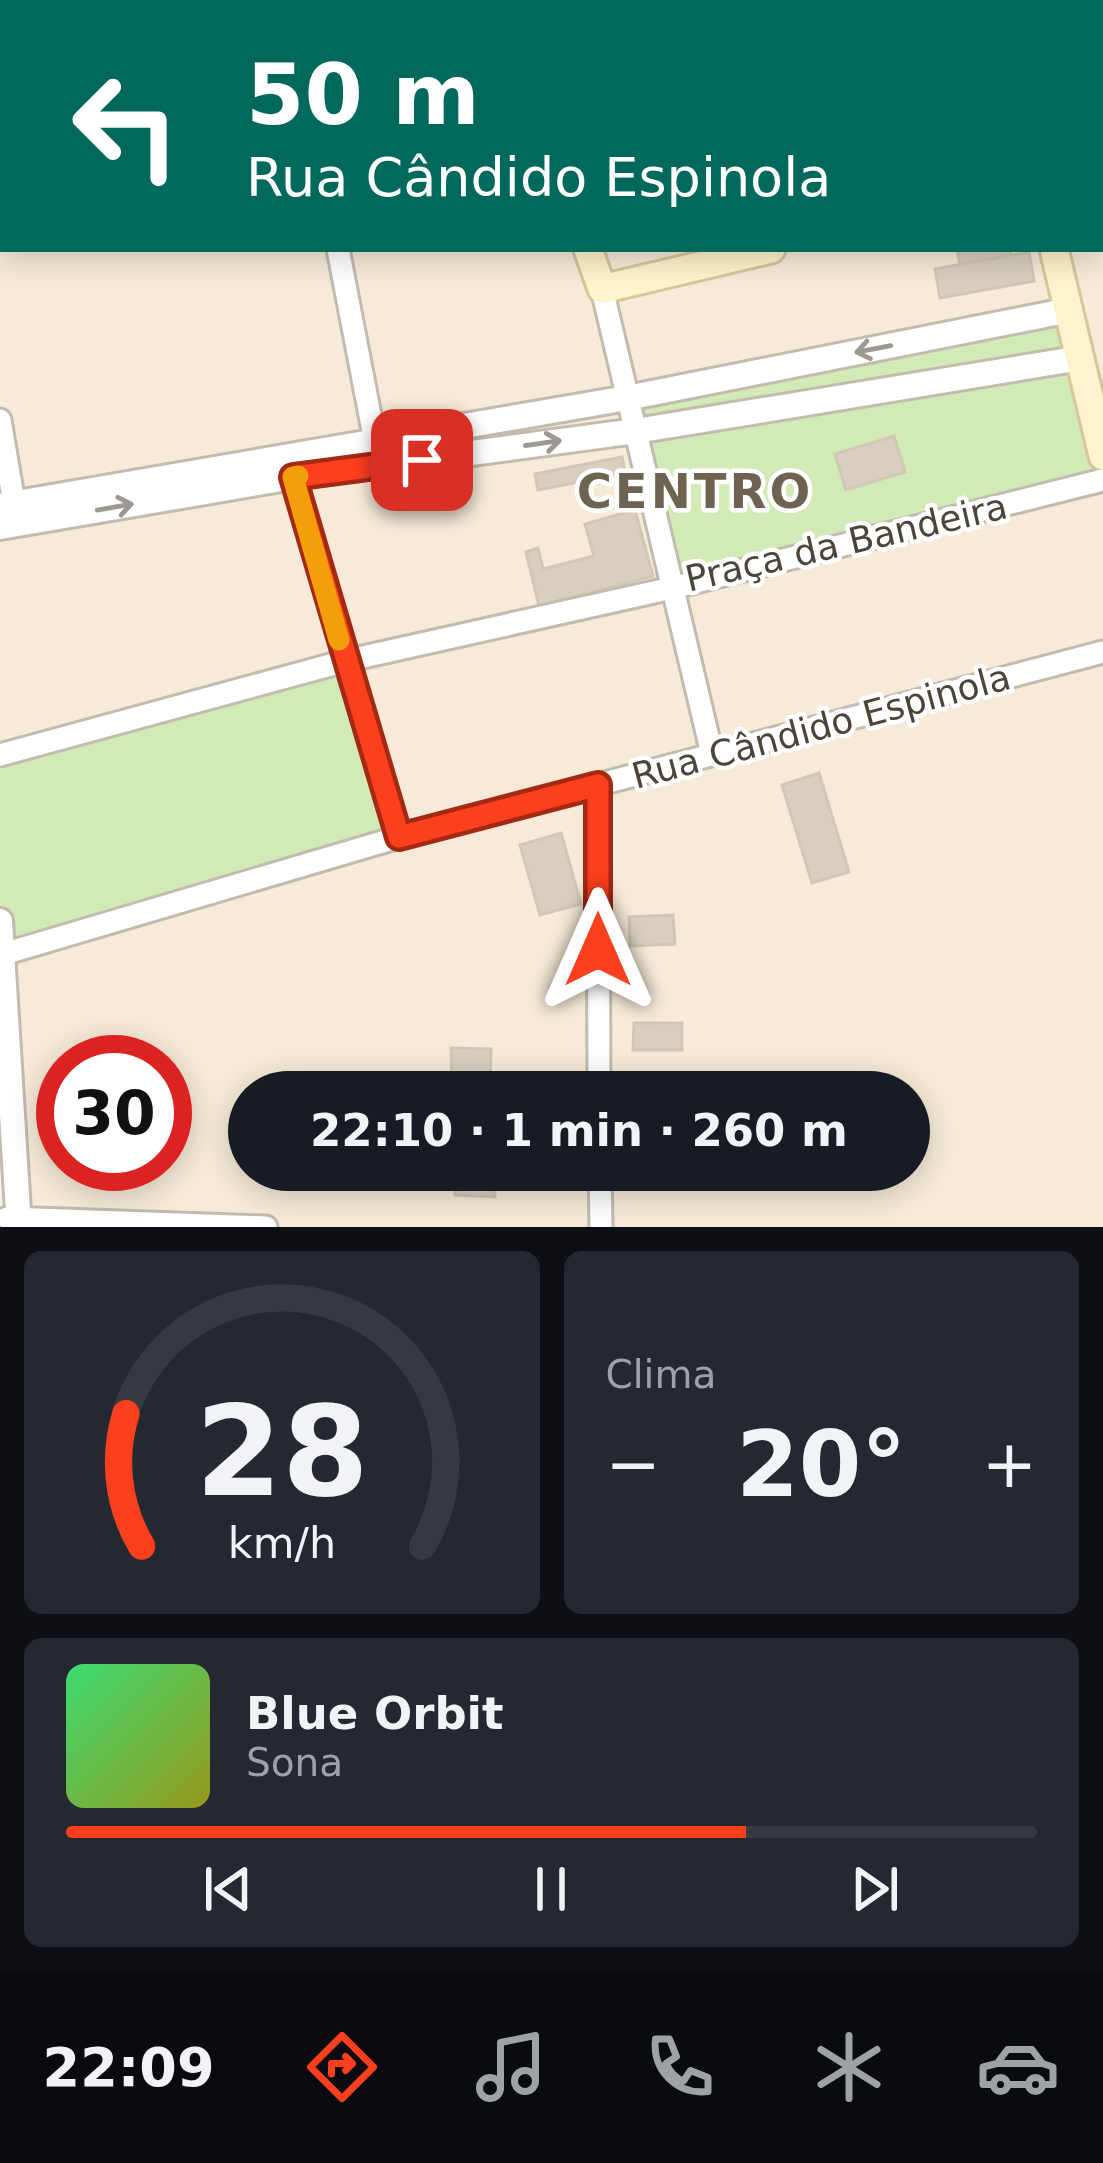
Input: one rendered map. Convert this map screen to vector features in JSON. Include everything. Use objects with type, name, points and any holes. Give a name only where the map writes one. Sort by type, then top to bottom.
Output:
[{"type":"main road","points":[[589,252],[602,289],[758,252]]},
{"type":"main road","points":[[1055,252],[1103,456]]},
{"type":"street","points":[[339,252],[375,441]]},
{"type":"street","name":"Praça da Bandeira","points":[[602,289],[672,588],[1103,480]]},
{"type":"street","points":[[0,527],[290,467],[375,441],[627,398],[1070,310]]},
{"type":"street","points":[[919,340],[930,383]]},
{"type":"street","points":[[0,420],[7,504],[290,467],[636,431],[1081,358]]},
{"type":"street","points":[[768,370],[778,408]]},
{"type":"street","points":[[0,755],[345,662],[672,588],[712,754]]},
{"type":"street","name":"Rua Cândido Espinola","points":[[1,957],[399,837],[1103,652]]},
{"type":"street","points":[[345,662],[399,837]]},
{"type":"street","points":[[598,785],[599,1071]]},
{"type":"street","points":[[0,921],[13,1223]]},
{"type":"street","points":[[0,1090],[13,1223]]},
{"type":"street","points":[[600,1191],[601,1227]]},
{"type":"street","points":[[13,1223],[266,1227]]},
{"type":"lane","points":[[290,467],[345,662]]},
{"type":"shaded area","points":[[0,252],[1103,252],[1103,1227],[19,1227],[0,921]]},
{"type":"green space","points":[[1070,310],[1103,456],[1103,480],[672,588],[627,398]]},
{"type":"green space","points":[[345,661],[399,837],[4,954],[0,755]]},
{"type":"building","points":[[958,252],[1010,252],[1011,256],[960,264]]},
{"type":"building","points":[[1029,252],[1034,281],[940,298],[935,269]]},
{"type":"building","points":[[894,436],[905,472],[846,490],[835,454]]},
{"type":"building","points":[[622,457],[625,473],[538,490],[535,474]]},
{"type":"building","points":[[635,510],[653,576],[539,606],[526,552],[538,548],[543,569],[594,556],[585,524]]},
{"type":"building","points":[[819,773],[849,872],[812,883],[782,785]]},
{"type":"building","points":[[561,833],[581,904],[540,915],[520,845]]},
{"type":"building","points":[[673,915],[675,944],[630,946],[629,917]]},
{"type":"building","points":[[634,1023],[682,1023],[682,1050],[633,1050]]},
{"type":"building","points":[[451,1048],[491,1049],[490,1071],[452,1071]]},
{"type":"building","points":[[455,1191],[495,1191],[495,1197],[455,1195]]},
{"type":"slow traffic","points":[[298,476],[293,477],[339,640]]},
{"type":"district","name":"CENTRO","points":[[695,491]]},
{"type":"route","points":[[422,460],[293,477],[399,837],[598,785],[598,950]]}]
